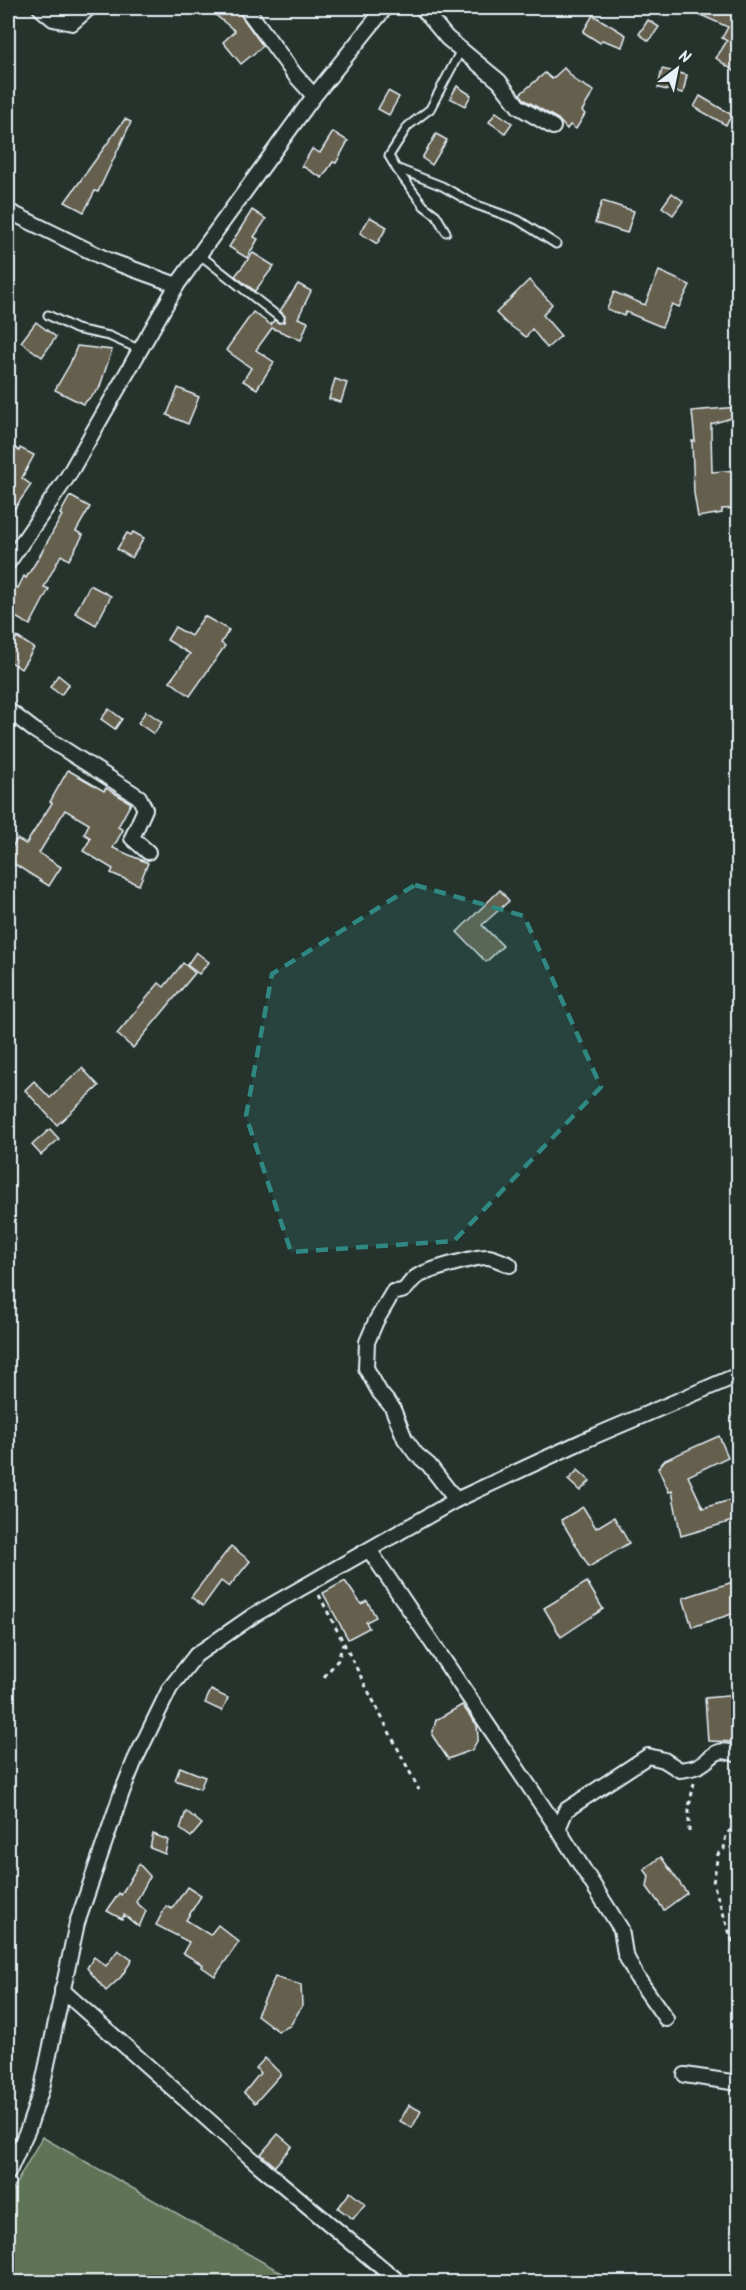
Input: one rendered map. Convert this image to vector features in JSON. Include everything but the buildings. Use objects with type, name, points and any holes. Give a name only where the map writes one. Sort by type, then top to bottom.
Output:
[{"type":"street","points":[[40,8],[53,19],[72,23],[89,8]]},
{"type":"street","points":[[246,8],[295,75],[314,96]]},
{"type":"street","points":[[8,563],[68,476],[177,285],[314,96],[385,8]]},
{"type":"street","points":[[422,8],[447,38],[499,81],[519,107],[553,127]]},
{"type":"street","points":[[8,211],[108,260],[177,285]]},
{"type":"street","points":[[8,710],[34,730],[139,796],[145,809],[132,838],[148,852]]},
{"type":"street","points":[[456,1500],[411,1446],[397,1422],[392,1407],[371,1380],[366,1368],[367,1342],[393,1292],[402,1292],[409,1287],[414,1278],[457,1263],[488,1257],[510,1265]]},
{"type":"street","points":[[8,2173],[28,2129],[42,2088],[77,1923],[122,1792],[170,1688],[196,1655],[219,1638],[312,1582],[456,1500],[563,1450],[738,1376]]},
{"type":"street","points":[[370,1551],[558,1829],[621,1929],[625,1954],[636,1976],[666,2019]]},
{"type":"street","points":[[558,1829],[566,1810],[648,1756],[664,1760],[680,1770],[697,1767],[715,1752],[730,1752],[738,1755]]},
{"type":"street","points":[[62,1990],[260,2166],[399,2283]]},
{"type":"street","points":[[685,2075],[738,2083]]},
{"type":"lane","points":[[446,232],[436,215],[424,206],[389,156],[408,126],[430,109],[461,50]]},
{"type":"lane","points":[[396,168],[442,186],[474,204],[518,220],[556,244]]},
{"type":"lane","points":[[200,255],[280,318]]},
{"type":"lane","points":[[48,315],[76,329],[109,336],[141,350]]},
{"type":"lane","points":[[738,1305],[735,1316],[738,1330]]},
{"type":"path","points":[[312,1582],[419,1790]]},
{"type":"path","points":[[324,1677],[338,1660],[343,1644]]},
{"type":"path","points":[[689,1832],[689,1807],[697,1767]]},
{"type":"path","points":[[738,1824],[726,1834],[724,1849],[718,1854],[712,1883],[738,1958]]},
{"type":"highlighted area","points":[[415,885],[524,916],[601,1087],[454,1241],[291,1252],[246,1116],[272,974]]},
{"type":"green space","points":[[42,2137],[298,2282],[8,2282],[8,2198]]}]
